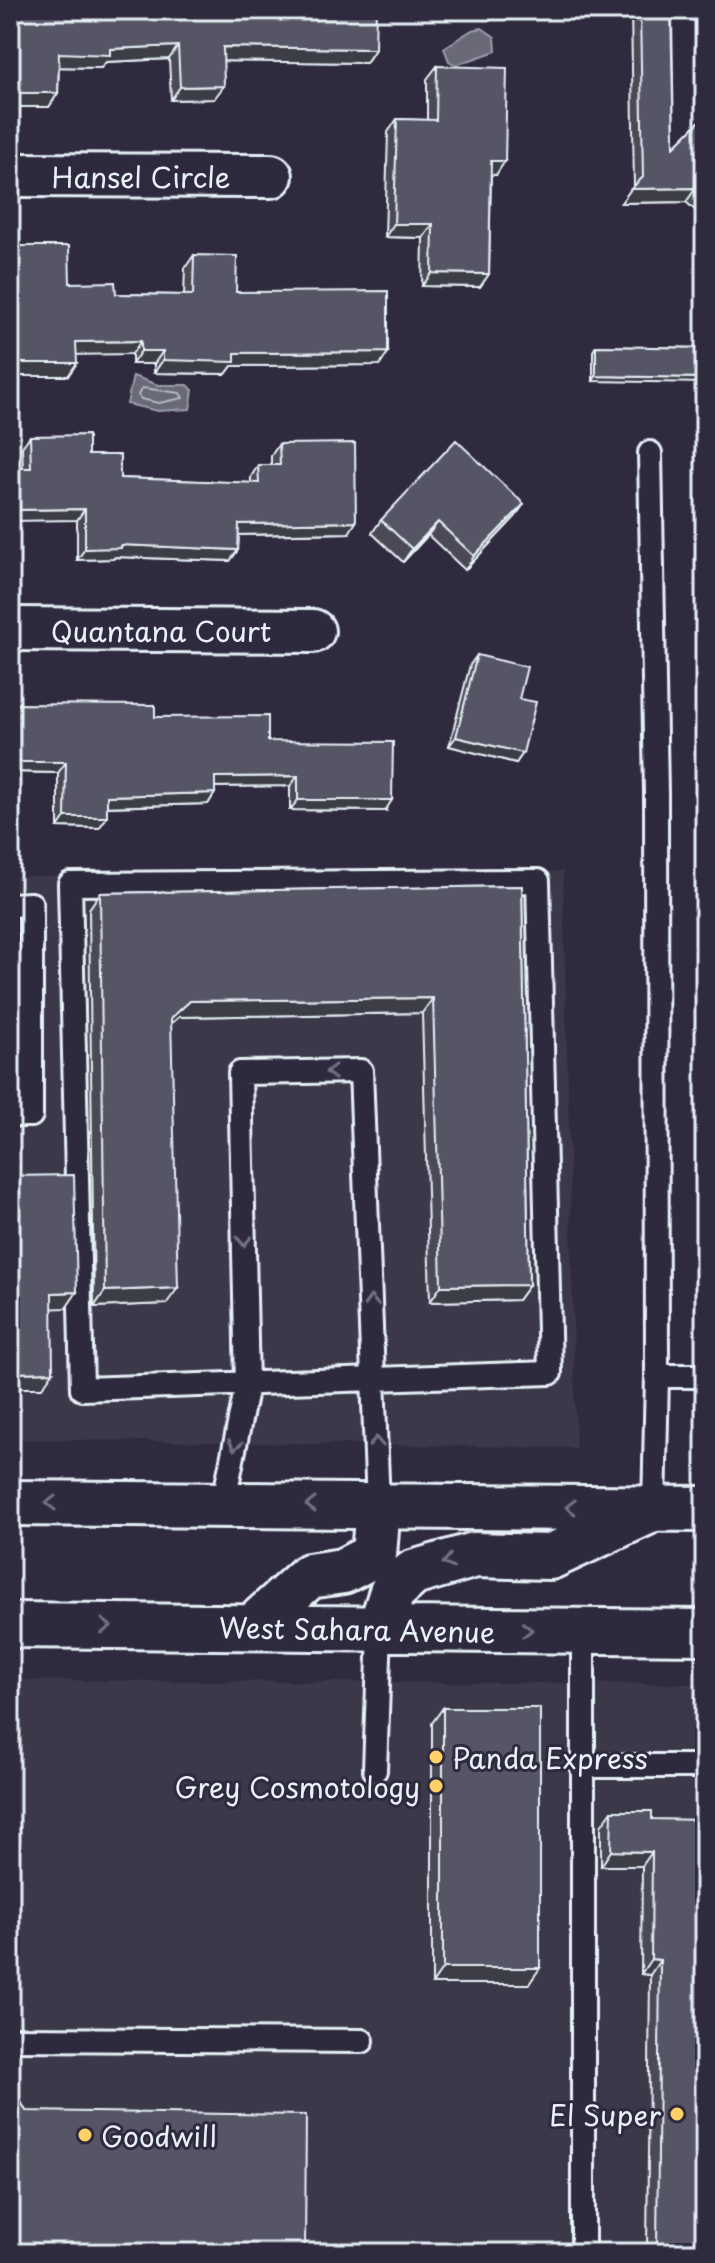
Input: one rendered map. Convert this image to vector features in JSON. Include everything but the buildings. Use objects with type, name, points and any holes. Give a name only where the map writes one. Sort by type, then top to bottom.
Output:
[{"type":"main road","points":[[10,1503],[705,1509]]},
{"type":"main road","points":[[253,1627],[309,1576],[343,1571],[374,1555],[378,1505]]},
{"type":"main road","points":[[380,1629],[392,1592],[413,1573],[475,1555],[550,1557],[654,1508]]},
{"type":"main road","name":"West Sahara Avenue","points":[[10,1625],[705,1632]]},
{"type":"street","name":"Hansel Circle","points":[[10,175],[271,176]]},
{"type":"street","name":"Quantana Court","points":[[10,629],[313,631]]},
{"type":"lane","points":[[650,453],[656,794],[657,1376],[654,1508]]},
{"type":"lane","points":[[538,881],[550,1373],[374,1379],[82,1389],[70,884],[538,881]]},
{"type":"lane","points":[[10,905],[31,904],[31,1115],[10,1115]]},
{"type":"lane","points":[[223,1505],[247,1385],[240,1073],[361,1071],[378,1505]]},
{"type":"lane","points":[[657,1376],[705,1376]]},
{"type":"lane","points":[[375,1770],[380,1629]]},
{"type":"lane","points":[[583,1631],[583,2253]]},
{"type":"lane","points":[[581,1766],[705,1766]]},
{"type":"lane","points":[[10,2039],[362,2041]]},
{"type":"shaded area","points":[[563,871],[576,1448],[10,1439],[10,876]]},
{"type":"shaded area","points":[[10,1680],[705,1684],[705,2253],[10,2253]]},
{"type":"water","points":[[482,28],[495,37],[496,51],[456,65],[449,61],[444,48],[472,30]]},
{"type":"water","points":[[133,376],[158,385],[188,385],[193,390],[190,409],[158,411],[127,404]]},
{"type":"place","name":"Panda Express","points":[[436,1757]]},
{"type":"place","name":"Grey Cosmotology","points":[[436,1786]]},
{"type":"place","name":"El Super","points":[[677,2114]]},
{"type":"place","name":"Goodwill","points":[[85,2135]]}]
